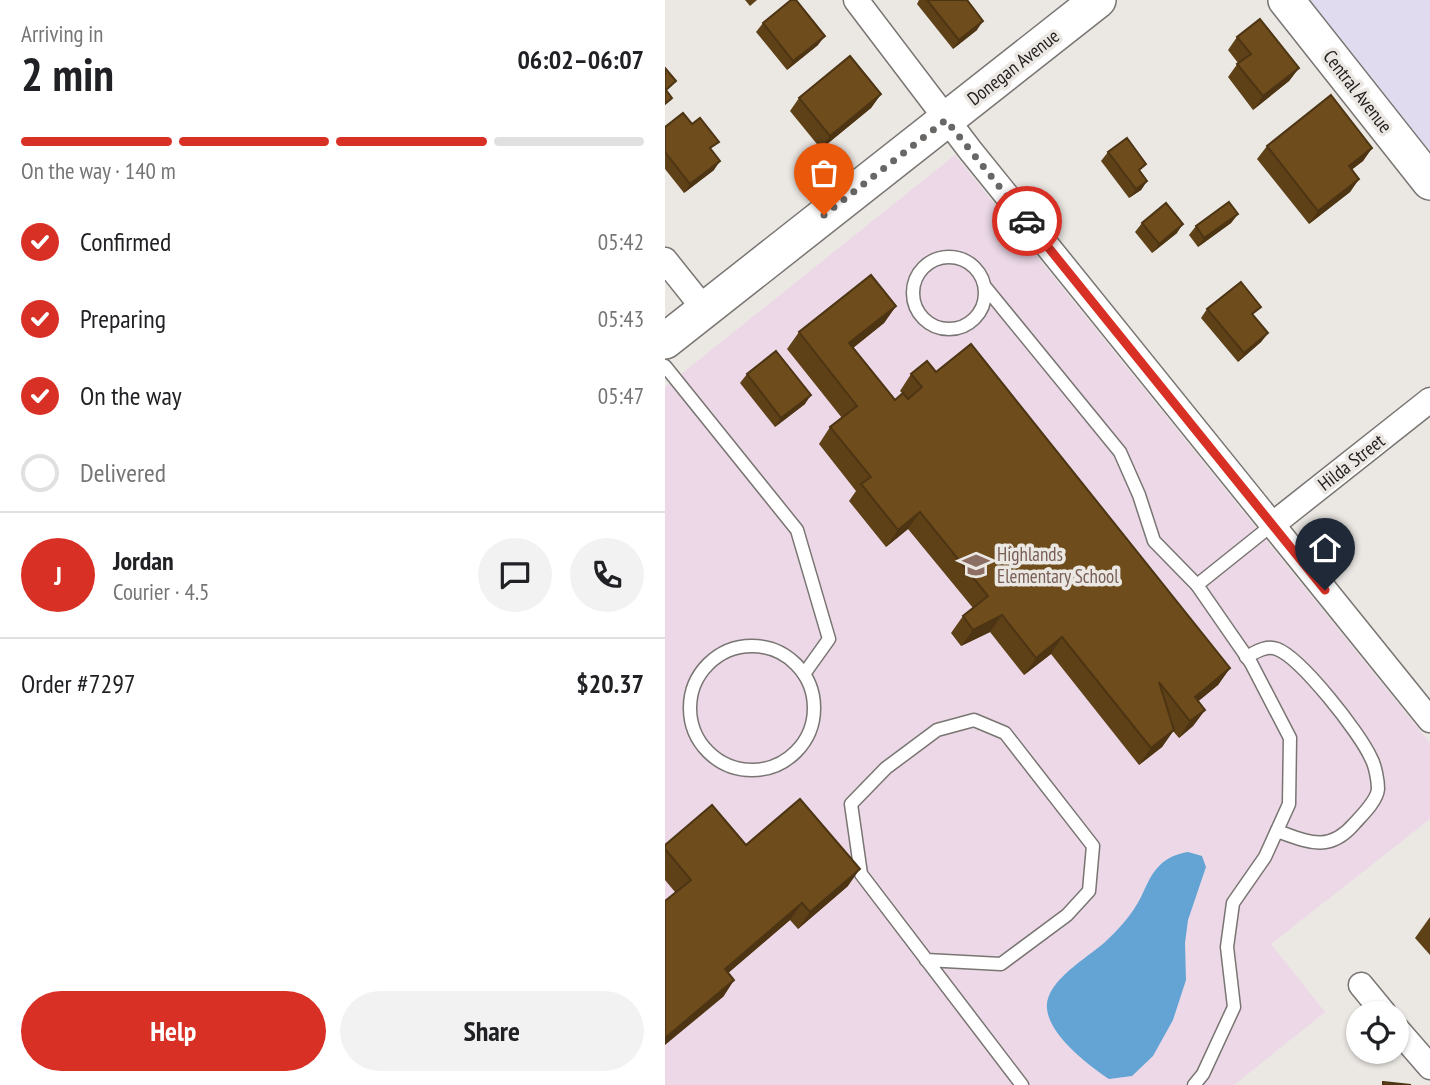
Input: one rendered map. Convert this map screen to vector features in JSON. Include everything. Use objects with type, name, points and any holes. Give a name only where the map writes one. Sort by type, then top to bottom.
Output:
[{"type":"street","points":[[856,0],[946,120],[1430,720]]},
{"type":"street","name":"Donegan Avenue","points":[[665,341],[1098,0]]},
{"type":"street","name":"Central Avenue","points":[[1286,0],[1430,182]]},
{"type":"street","points":[[665,260],[705,310]]},
{"type":"street","name":"Hilda Street","points":[[1272,525],[1430,400]]},
{"type":"street","points":[[1361,985],[1374,1001]]},
{"type":"street","points":[[1409,1043],[1430,1067]]},
{"type":"lane","points":[[986,288],[981,312],[962,328],[949,330],[926,322],[917,312],[913,301],[912,288],[916,277],[933,261],[943,257],[966,261],[982,277],[986,288],[1120,452],[1139,495],[1154,541],[1197,585],[1246,656],[1290,738],[1289,804],[1265,857],[1233,903],[1227,947],[1234,1007],[1203,1074],[1194,1085]]},
{"type":"lane","points":[[665,366],[797,530],[829,639],[804,674]]},
{"type":"lane","points":[[1197,585],[1272,525]]},
{"type":"lane","points":[[755,646],[775,650],[792,660],[804,674],[813,694],[813,715],[807,736],[795,753],[777,765],[756,770],[735,768],[716,759],[701,744],[692,724],[690,705],[694,686],[703,669],[718,656],[736,648],[755,646]]},
{"type":"lane","points":[[1246,656],[1267,647],[1277,649],[1304,670],[1361,740],[1373,760],[1378,791],[1367,810],[1348,831],[1328,843],[1309,842],[1277,831]]},
{"type":"lane","points":[[926,960],[1001,964],[1067,915],[1089,891],[1093,846],[1006,733],[974,720],[937,730],[886,768],[851,804],[861,874],[926,960],[1022,1085]]},
{"type":"shaded area","points":[[1307,0],[1430,0],[1430,159]]},
{"type":"shaded area","name":"Highlands Elementary School","points":[[955,155],[1430,743],[1430,819],[1271,944],[1325,1012],[1234,1085],[665,1085],[665,387]]},
{"type":"water","points":[[1188,852],[1202,856],[1206,867],[1188,920],[1185,943],[1186,980],[1173,1020],[1153,1056],[1132,1076],[1109,1079],[1081,1058],[1062,1039],[1050,1019],[1048,999],[1059,980],[1125,922],[1160,865],[1173,856]]},
{"type":"building","points":[[791,0],[796,0],[825,36],[793,61],[763,23]]},
{"type":"building","points":[[927,0],[967,0],[983,21],[959,40]]},
{"type":"building","points":[[1260,19],[1299,68],[1263,96],[1237,64],[1251,54],[1237,37]]},
{"type":"building","points":[[850,56],[881,94],[830,136],[799,98]]},
{"type":"building","points":[[665,68],[676,81],[666,90],[672,98],[665,104]]},
{"type":"building","points":[[1331,95],[1372,148],[1349,166],[1359,179],[1318,211],[1267,146]]},
{"type":"building","points":[[683,113],[692,124],[700,118],[719,142],[710,148],[720,161],[690,184],[665,152],[665,127]]},
{"type":"building","points":[[1127,138],[1146,164],[1139,170],[1147,181],[1136,189],[1108,152]]},
{"type":"building","points":[[1229,202],[1238,214],[1204,238],[1196,226]]},
{"type":"building","points":[[1166,203],[1183,224],[1159,244],[1142,223]]},
{"type":"building","points":[[871,275],[896,306],[849,343],[895,400],[903,393],[908,399],[922,387],[911,374],[927,361],[936,372],[971,344],[1230,668],[1195,697],[1205,710],[1190,721],[1159,682],[1174,730],[1151,748],[1062,637],[1036,658],[1002,615],[973,630],[963,616],[988,596],[920,512],[898,530],[861,484],[871,477],[830,427],[857,406],[799,332]]},
{"type":"building","points":[[1241,282],[1261,307],[1252,314],[1268,333],[1244,353],[1207,309]]},
{"type":"building","points":[[776,351],[811,395],[781,418],[747,374]]},
{"type":"building","points":[[800,799],[860,869],[810,912],[802,903],[725,969],[734,980],[665,1038],[665,901],[691,880],[665,849],[665,845],[712,805],[746,845]]},
{"type":"building","points":[[1383,1082],[1411,1085],[1383,1085]]},
{"type":"way so far","points":[[824,215],[946,120],[1027,221]]},
{"type":"place","name":"Highlands Elementary School","points":[[976,565]]},
{"type":"route","points":[[1027,221],[1325,590]]}]
